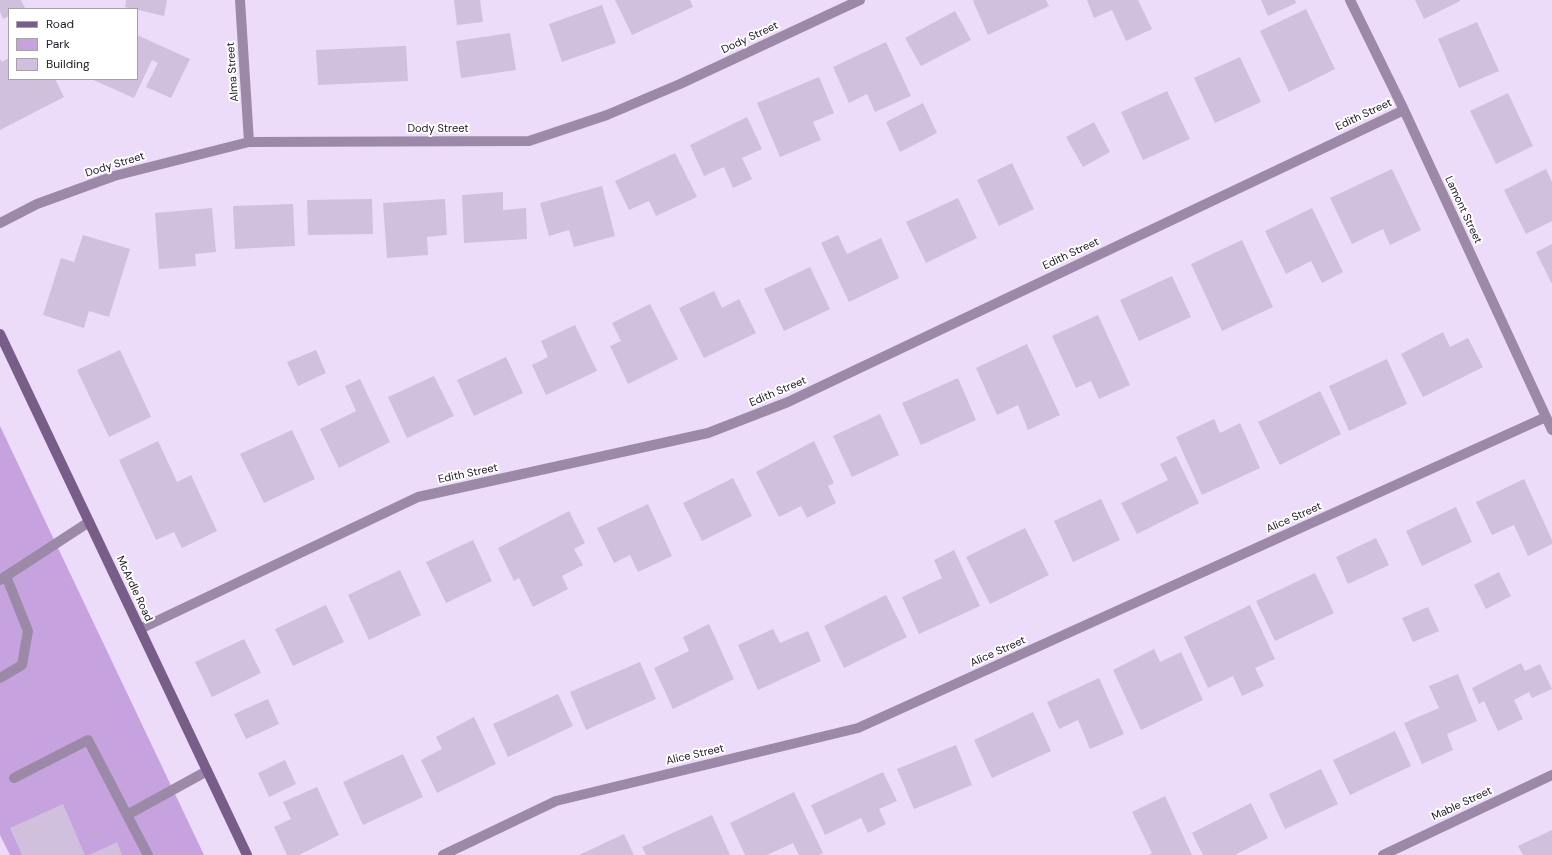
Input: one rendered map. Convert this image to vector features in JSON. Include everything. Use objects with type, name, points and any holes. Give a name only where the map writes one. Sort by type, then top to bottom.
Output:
[{"type":"main road","name":"McArdle Road","points":[[0,334],[247,855]]},
{"type":"street","name":"Alma Street","points":[[240,0],[249,142]]},
{"type":"street","name":"Dody Street","points":[[0,223],[37,204],[114,176],[249,142],[529,141],[614,112],[860,0]]},
{"type":"street","name":"Lamont Street","points":[[1350,0],[1404,110],[1552,430]]},
{"type":"street","name":"Edith Street","points":[[140,629],[418,497],[708,433],[788,402],[1404,110]]},
{"type":"street","name":"Alice Street","points":[[443,855],[556,800],[858,728],[1546,417]]},
{"type":"street","points":[[0,678],[22,665],[28,631],[3,578],[89,522]]},
{"type":"street","points":[[14,778],[88,740],[148,855]]},
{"type":"street","points":[[127,814],[207,772]]},
{"type":"street","name":"Mable Street","points":[[1383,855],[1552,775]]},
{"type":"green space","points":[[0,426],[204,855],[10,855],[0,835]]},
{"type":"building","points":[[0,0],[21,0],[25,8],[8,8],[8,16],[3,19],[0,12]]},
{"type":"building","points":[[126,0],[167,0],[164,16],[138,10],[138,8],[125,7]]},
{"type":"building","points":[[454,0],[480,0],[483,22],[457,25]]},
{"type":"building","points":[[615,0],[690,0],[693,7],[632,35]]},
{"type":"building","points":[[1046,0],[1049,6],[988,35],[973,1]]},
{"type":"building","points":[[1087,0],[1138,0],[1152,29],[1126,41],[1112,10],[1094,18]]},
{"type":"building","points":[[1261,0],[1295,0],[1296,3],[1268,16]]},
{"type":"building","points":[[1415,0],[1460,0],[1460,1],[1424,19]]},
{"type":"building","points":[[602,5],[616,43],[562,62],[549,24]]},
{"type":"building","points":[[1306,9],[1335,69],[1289,92],[1260,31]]},
{"type":"building","points":[[955,11],[971,40],[921,66],[905,38]]},
{"type":"building","points":[[1477,22],[1499,71],[1459,88],[1438,39]]},
{"type":"building","points":[[510,33],[516,70],[461,78],[456,41]]},
{"type":"building","points":[[138,35],[190,59],[171,98],[146,87],[158,63],[152,60],[134,98],[93,80],[138,80]]},
{"type":"building","points":[[886,42],[911,96],[875,112],[867,94],[849,103],[833,67]]},
{"type":"building","points":[[406,46],[408,81],[318,85],[316,50]]},
{"type":"building","points":[[1240,57],[1261,102],[1215,123],[1194,78]]},
{"type":"building","points":[[0,59],[2,62],[8,59],[8,80],[56,80],[64,97],[0,130]]},
{"type":"building","points":[[819,77],[834,113],[813,122],[821,140],[780,157],[757,103]]},
{"type":"building","points":[[1167,91],[1190,139],[1143,160],[1121,112]]},
{"type":"building","points":[[1508,93],[1533,146],[1496,164],[1470,111]]},
{"type":"building","points":[[923,103],[937,133],[900,152],[886,122]]},
{"type":"building","points":[[747,117],[762,149],[742,158],[752,179],[733,188],[724,167],[704,176],[690,145]]},
{"type":"building","points":[[1094,122],[1110,152],[1083,167],[1066,137]]},
{"type":"building","points":[[675,153],[697,197],[656,216],[649,201],[629,210],[615,181]]},
{"type":"building","points":[[1012,163],[1034,209],[999,226],[977,180]]},
{"type":"building","points":[[1392,169],[1421,230],[1390,245],[1383,229],[1352,244],[1330,198]]},
{"type":"building","points":[[1546,169],[1552,182],[1552,221],[1526,234],[1504,190]]},
{"type":"building","points":[[602,186],[615,236],[574,247],[569,230],[549,236],[540,203]]},
{"type":"building","points":[[503,192],[503,210],[526,208],[527,239],[464,243],[462,195]]},
{"type":"building","points":[[958,198],[977,238],[926,263],[906,222]]},
{"type":"building","points":[[372,199],[373,234],[308,235],[307,200]]},
{"type":"building","points":[[445,199],[447,235],[427,237],[428,255],[387,258],[383,203]]},
{"type":"building","points":[[293,204],[295,246],[235,249],[233,206]]},
{"type":"building","points":[[212,208],[216,252],[195,254],[196,266],[159,269],[155,213]]},
{"type":"building","points":[[1312,208],[1343,272],[1322,283],[1311,261],[1286,274],[1265,231]]},
{"type":"building","points":[[83,235],[130,249],[109,317],[89,311],[84,328],[43,315],[61,258],[74,262]]},
{"type":"building","points":[[838,235],[847,254],[881,238],[899,278],[849,302],[821,243]]},
{"type":"building","points":[[1242,240],[1273,307],[1222,331],[1191,264]]},
{"type":"building","points":[[1552,244],[1552,284],[1536,252]]},
{"type":"building","points":[[810,267],[830,309],[784,331],[764,289]]},
{"type":"building","points":[[1172,276],[1191,317],[1139,341],[1120,300]]},
{"type":"building","points":[[714,291],[722,308],[739,299],[756,333],[704,358],[679,308]]},
{"type":"building","points":[[650,304],[678,359],[628,384],[610,346],[621,341],[612,323]]},
{"type":"building","points":[[1098,315],[1130,385],[1099,399],[1091,381],[1076,388],[1052,336]]},
{"type":"building","points":[[575,325],[597,371],[546,395],[532,365],[548,357],[541,341]]},
{"type":"building","points":[[1443,332],[1450,347],[1468,338],[1483,367],[1423,397],[1401,354]]},
{"type":"building","points":[[1027,344],[1060,415],[1028,430],[1018,405],[997,415],[976,368]]},
{"type":"building","points":[[120,350],[151,417],[109,437],[77,370]]},
{"type":"building","points":[[316,350],[326,373],[298,386],[287,362]]},
{"type":"building","points":[[506,357],[523,393],[474,416],[457,380]]},
{"type":"building","points":[[1387,359],[1407,404],[1349,431],[1329,386]]},
{"type":"building","points":[[434,376],[454,416],[407,438],[388,397]]},
{"type":"building","points":[[958,378],[976,420],[921,445],[902,403]]},
{"type":"building","points":[[360,379],[390,442],[339,468],[320,429],[356,411],[345,386]]},
{"type":"building","points":[[1320,391],[1341,434],[1280,465],[1258,422]]},
{"type":"building","points":[[880,414],[899,455],[852,477],[833,436]]},
{"type":"building","points":[[1214,419],[1220,433],[1240,423],[1260,468],[1202,495],[1176,437]]},
{"type":"building","points":[[292,430],[315,479],[264,503],[240,454]]},
{"type":"building","points":[[158,441],[177,482],[191,475],[217,531],[182,548],[174,532],[156,540],[119,460]]},
{"type":"building","points":[[814,441],[834,483],[828,486],[836,503],[807,518],[801,506],[779,517],[756,472]]},
{"type":"building","points":[[1176,456],[1199,503],[1137,534],[1121,503],[1168,480],[1160,464]]},
{"type":"building","points":[[733,478],[752,516],[702,541],[683,503]]},
{"type":"building","points":[[1524,479],[1552,540],[1552,544],[1528,556],[1514,525],[1492,535],[1476,502]]},
{"type":"building","points":[[1101,499],[1120,540],[1073,562],[1054,521]]},
{"type":"building","points":[[648,504],[672,556],[638,572],[630,555],[614,563],[597,528]]},
{"type":"building","points":[[1456,507],[1472,542],[1422,566],[1406,531]]},
{"type":"building","points":[[569,511],[585,543],[574,549],[583,565],[562,576],[568,589],[533,607],[519,578],[514,581],[498,548]]},
{"type":"building","points":[[1025,528],[1049,575],[990,604],[966,557]]},
{"type":"building","points":[[1376,538],[1389,565],[1348,584],[1336,557]]},
{"type":"building","points":[[473,540],[492,581],[446,603],[426,562]]},
{"type":"building","points":[[954,550],[980,606],[919,634],[902,597],[942,578],[934,560]]},
{"type":"building","points":[[400,570],[421,615],[369,640],[348,595]]},
{"type":"building","points":[[1499,572],[1511,596],[1486,609],[1474,585]]},
{"type":"building","points":[[1315,573],[1334,613],[1275,641],[1256,601]]},
{"type":"building","points":[[886,595],[907,637],[844,668],[824,626]]},
{"type":"building","points":[[326,605],[344,642],[293,666],[275,629]]},
{"type":"building","points":[[1250,605],[1275,659],[1255,668],[1264,686],[1242,696],[1233,676],[1208,688],[1184,637]]},
{"type":"building","points":[[1428,607],[1439,631],[1413,642],[1402,618]]},
{"type":"building","points":[[709,624],[734,679],[673,709],[654,668],[689,651],[683,637]]},
{"type":"building","points":[[773,629],[780,643],[808,631],[821,661],[758,690],[738,645]]},
{"type":"building","points":[[244,639],[261,673],[212,697],[195,662]]},
{"type":"building","points":[[1154,649],[1160,662],[1181,652],[1203,700],[1141,730],[1113,670]]},
{"type":"building","points":[[640,662],[656,699],[586,730],[570,692]]},
{"type":"building","points":[[1521,663],[1525,671],[1540,664],[1552,689],[1532,698],[1529,692],[1514,700],[1523,719],[1498,731],[1484,701],[1479,704],[1472,688]]},
{"type":"building","points":[[1458,674],[1477,721],[1447,734],[1453,750],[1422,764],[1404,723],[1439,708],[1429,686]]},
{"type":"building","points":[[1099,678],[1124,734],[1090,749],[1078,720],[1059,729],[1047,702]]},
{"type":"building","points":[[558,694],[573,726],[508,757],[493,724]]},
{"type":"building","points":[[268,699],[279,724],[246,739],[234,714]]},
{"type":"building","points":[[1033,712],[1051,751],[992,778],[974,740]]},
{"type":"building","points":[[474,717],[496,764],[437,793],[421,760],[442,749],[436,737]]},
{"type":"building","points":[[1395,731],[1411,766],[1350,795],[1333,760]]},
{"type":"building","points":[[956,745],[972,785],[914,809],[897,769]]},
{"type":"building","points":[[403,754],[423,797],[363,825],[343,782]]},
{"type":"building","points":[[285,760],[296,784],[269,797],[258,773]]},
{"type":"building","points":[[1321,769],[1338,804],[1285,829],[1269,794]]},
{"type":"building","points":[[883,772],[897,801],[879,809],[886,824],[868,833],[861,818],[825,835],[811,805]]},
{"type":"building","points":[[317,787],[339,835],[299,855],[287,855],[274,827],[291,819],[283,802]]},
{"type":"building","points":[[794,792],[823,853],[819,855],[799,855],[793,843],[767,855],[745,855],[730,823]]},
{"type":"building","points":[[1165,796],[1192,855],[1148,855],[1152,853],[1132,812]]},
{"type":"building","points":[[1251,803],[1268,838],[1235,855],[1203,855],[1192,833]]},
{"type":"building","points":[[63,804],[85,855],[22,855],[10,828]]},
{"type":"building","points":[[712,815],[730,855],[646,855],[642,847]]},
{"type":"building","points":[[1552,830],[1552,855],[1523,855],[1518,846]]},
{"type":"building","points":[[624,834],[634,855],[579,855]]},
{"type":"building","points":[[117,842],[122,855],[89,855]]}]
